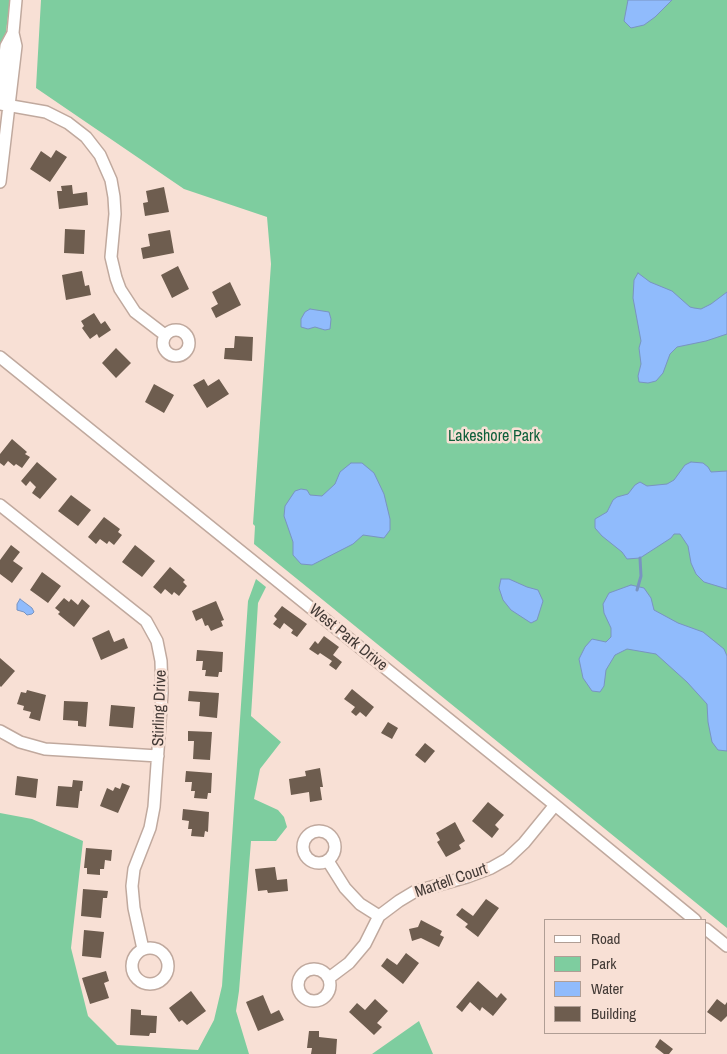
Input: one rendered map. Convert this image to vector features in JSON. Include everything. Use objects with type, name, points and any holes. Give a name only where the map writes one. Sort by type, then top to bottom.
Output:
[{"type":"street","points":[[0,182],[5,105],[16,46],[13,34],[16,0]]},
{"type":"street","points":[[0,99],[6,46],[13,34]]},
{"type":"street","points":[[5,105],[46,112],[68,123],[86,138],[100,155],[111,180],[114,197],[115,214],[111,257],[116,278],[120,289],[135,312],[165,335]]},
{"type":"street","name":"West Park Drive","points":[[0,357],[556,805],[694,919]]},
{"type":"street","name":"Stirling Drive","points":[[0,505],[146,621],[150,626],[159,650],[162,672],[158,756],[152,822],[135,865],[132,886],[134,908],[143,949]]},
{"type":"street","points":[[0,731],[20,742],[45,749],[158,756]]},
{"type":"street","name":"Martell Court","points":[[329,978],[349,963],[365,944],[380,916],[399,901],[414,892],[467,877],[491,868],[507,859],[524,843],[556,805]]},
{"type":"street","points":[[328,861],[345,888],[360,904],[380,916]]},
{"type":"street","points":[[707,930],[727,946]]},
{"type":"green space","points":[[0,0],[10,0],[0,79]]},
{"type":"green space","name":"Lakeshore Park","points":[[41,0],[727,0],[727,928],[254,544],[255,526],[253,524],[271,264],[267,217],[184,189],[36,88]]},
{"type":"green space","points":[[256,579],[266,587],[258,603],[251,716],[281,742],[260,769],[254,799],[278,810],[284,817],[287,827],[276,841],[251,841],[236,1011],[249,1054],[0,1054],[0,813],[32,819],[83,841],[71,948],[88,1016],[117,1045],[198,1050],[214,1020],[222,986],[248,601]]},
{"type":"green space","points":[[419,1021],[433,1054],[372,1054]]},
{"type":"water","points":[[628,0],[672,0],[644,25],[631,28],[624,21]]},
{"type":"water","points":[[638,273],[650,282],[672,291],[690,307],[694,308],[701,309],[727,292],[727,334],[677,347],[670,354],[663,373],[656,381],[648,383],[639,382],[638,376],[641,364],[639,348],[641,341],[633,298],[634,280]]},
{"type":"water","points":[[310,309],[329,312],[331,319],[330,329],[325,330],[315,327],[308,329],[301,327],[301,319],[305,312]]},
{"type":"water","points":[[691,462],[703,463],[711,472],[727,471],[727,589],[704,582],[696,574],[691,563],[688,546],[680,534],[674,534],[671,538],[640,558],[627,559],[622,552],[595,528],[595,519],[607,512],[613,500],[617,497],[628,494],[640,482],[647,486],[667,484],[674,480],[685,465]]},
{"type":"water","points":[[351,463],[362,463],[374,473],[384,494],[390,519],[390,530],[384,538],[363,535],[353,544],[312,565],[301,564],[293,555],[293,542],[284,516],[285,506],[295,491],[301,489],[307,490],[310,495],[322,496],[335,484],[340,472]]},
{"type":"water","points":[[501,579],[509,579],[538,590],[543,601],[537,620],[531,623],[511,610],[503,600],[499,588]]},
{"type":"water","points":[[631,585],[644,588],[651,598],[654,610],[678,623],[703,632],[724,649],[727,656],[727,751],[718,750],[712,742],[707,704],[687,682],[656,654],[627,649],[615,655],[606,670],[604,686],[600,692],[592,691],[583,678],[579,659],[585,647],[592,639],[606,642],[611,637],[611,628],[604,613],[603,604],[609,593]]},
{"type":"water","points":[[20,599],[32,608],[34,612],[32,614],[27,615],[17,610],[17,604]]},
{"type":"building","points":[[56,150],[67,157],[50,182],[30,169],[41,151],[51,158]]},
{"type":"building","points":[[72,185],[73,194],[87,192],[88,205],[59,209],[57,191],[62,191],[61,186]]},
{"type":"building","points":[[164,187],[169,212],[145,216],[143,203],[148,202],[146,191]]},
{"type":"building","points":[[65,229],[85,230],[84,254],[64,253]]},
{"type":"building","points":[[170,230],[174,253],[143,259],[141,248],[150,246],[148,234]]},
{"type":"building","points":[[178,266],[189,289],[172,298],[161,275]]},
{"type":"building","points":[[82,271],[85,286],[89,285],[91,295],[66,300],[62,275]]},
{"type":"building","points":[[230,282],[241,305],[216,318],[211,308],[218,304],[212,292]]},
{"type":"building","points":[[94,313],[101,324],[105,321],[111,330],[99,338],[97,334],[90,339],[82,328],[84,326],[81,321]]},
{"type":"building","points":[[235,336],[253,337],[252,361],[224,359],[225,348],[234,348]]},
{"type":"building","points":[[116,348],[131,363],[116,378],[102,363]]},
{"type":"building","points":[[204,379],[208,386],[219,379],[229,394],[207,408],[193,385]]},
{"type":"building","points":[[154,384],[174,395],[164,413],[145,402]]},
{"type":"building","points":[[12,439],[30,457],[22,468],[16,464],[14,466],[8,461],[4,466],[0,463],[0,454]]},
{"type":"building","points":[[37,462],[57,479],[40,499],[32,493],[36,487],[30,481],[26,486],[21,481]]},
{"type":"building","points":[[71,495],[91,510],[78,526],[58,511]]},
{"type":"building","points":[[104,517],[120,529],[118,532],[122,535],[114,545],[109,541],[107,544],[100,539],[96,544],[88,537]]},
{"type":"building","points":[[11,545],[20,552],[13,561],[23,568],[12,583],[0,574],[0,560]]},
{"type":"building","points":[[135,545],[155,561],[142,577],[122,562]]},
{"type":"building","points":[[170,567],[185,580],[183,582],[187,586],[179,596],[174,592],[172,595],[165,589],[161,594],[153,587]]},
{"type":"building","points":[[42,572],[61,586],[48,603],[30,590]]},
{"type":"building","points":[[64,598],[69,602],[71,599],[78,605],[82,599],[90,606],[74,627],[58,614],[60,612],[55,608]]},
{"type":"building","points":[[216,601],[224,620],[221,621],[223,626],[211,631],[208,625],[205,626],[202,618],[196,621],[192,611]]},
{"type":"building","points":[[282,606],[307,624],[297,637],[291,633],[293,630],[284,623],[280,629],[273,624],[277,619],[274,616]]},
{"type":"building","points":[[109,630],[114,642],[124,638],[128,648],[101,660],[92,638]]},
{"type":"building","points":[[324,636],[339,647],[333,655],[342,662],[336,670],[329,665],[332,661],[320,653],[318,655],[309,649],[315,641],[318,644]]},
{"type":"building","points":[[197,650],[223,652],[222,672],[219,672],[218,677],[205,676],[206,670],[202,670],[203,661],[196,661]]},
{"type":"building","points":[[0,658],[15,671],[1,687],[0,686]]},
{"type":"building","points":[[352,689],[374,707],[366,717],[360,712],[356,716],[351,712],[355,707],[344,699]]},
{"type":"building","points":[[27,690],[46,695],[40,721],[29,718],[31,712],[23,710],[24,706],[17,704],[21,692],[26,693]]},
{"type":"building","points":[[189,691],[219,693],[217,718],[199,716],[200,702],[188,701]]},
{"type":"building","points":[[64,701],[88,702],[86,727],[78,726],[78,721],[63,720]]},
{"type":"building","points":[[111,705],[135,707],[133,728],[109,726]]},
{"type":"building","points":[[388,722],[398,728],[392,739],[381,733]]},
{"type":"building","points":[[188,731],[212,732],[210,760],[193,759],[194,741],[188,741]]},
{"type":"building","points":[[425,743],[435,751],[425,763],[415,755]]},
{"type":"building","points":[[320,768],[323,787],[320,787],[322,800],[310,802],[309,792],[291,795],[289,779],[306,776],[305,771]]},
{"type":"building","points":[[186,771],[212,773],[211,793],[208,793],[207,799],[194,798],[195,791],[191,791],[192,782],[185,782]]},
{"type":"building","points":[[17,776],[38,779],[36,798],[15,795]]},
{"type":"building","points":[[73,780],[83,781],[78,808],[56,806],[58,786],[72,787]]},
{"type":"building","points":[[122,783],[130,786],[118,813],[100,806],[107,788],[113,791],[115,787],[120,789]]},
{"type":"building","points":[[488,802],[504,815],[495,825],[499,829],[492,838],[472,821]]},
{"type":"building","points":[[183,809],[209,812],[208,832],[205,831],[204,837],[191,836],[192,829],[188,829],[189,821],[182,820]]},
{"type":"building","points":[[455,822],[465,841],[459,845],[461,849],[446,857],[437,842],[440,840],[436,833]]},
{"type":"building","points":[[86,848],[112,850],[111,861],[105,860],[104,869],[100,869],[100,875],[87,874],[87,868],[84,868]]},
{"type":"building","points":[[275,867],[277,880],[287,879],[288,891],[268,893],[267,890],[258,891],[255,869]]},
{"type":"building","points":[[83,889],[108,891],[107,898],[103,898],[101,918],[81,916]]},
{"type":"building","points":[[486,899],[499,908],[478,937],[465,927],[468,924],[456,915],[462,908],[473,916]]},
{"type":"building","points":[[421,920],[442,931],[440,935],[444,937],[439,947],[421,938],[412,941],[409,929],[418,927]]},
{"type":"building","points":[[84,930],[104,932],[101,958],[82,956]]},
{"type":"building","points":[[406,953],[419,963],[403,984],[381,966],[387,958],[397,965]]},
{"type":"building","points":[[106,971],[109,981],[104,983],[109,998],[90,1004],[82,978]]},
{"type":"building","points":[[478,981],[497,998],[501,993],[507,999],[493,1016],[482,1007],[480,1011],[470,1002],[462,1012],[456,1007]]},
{"type":"building","points":[[191,991],[206,1011],[187,1025],[182,1020],[179,1022],[169,1008]]},
{"type":"building","points":[[263,995],[271,1014],[279,1010],[284,1020],[258,1031],[246,1002]]},
{"type":"building","points":[[375,999],[388,1011],[377,1023],[382,1027],[374,1035],[349,1012],[357,1003],[365,1010]]},
{"type":"building","points":[[717,999],[725,1005],[727,1002],[727,1016],[721,1022],[707,1012]]},
{"type":"building","points":[[131,1009],[141,1010],[141,1015],[157,1016],[156,1033],[150,1033],[149,1036],[130,1035]]},
{"type":"building","points":[[309,1031],[319,1031],[319,1037],[337,1039],[336,1054],[311,1054],[312,1048],[307,1048]]},
{"type":"building","points":[[660,1039],[673,1049],[669,1054],[664,1054],[655,1047]]},
{"type":"waterway","points":[[637,590],[641,576],[640,558]]}]
